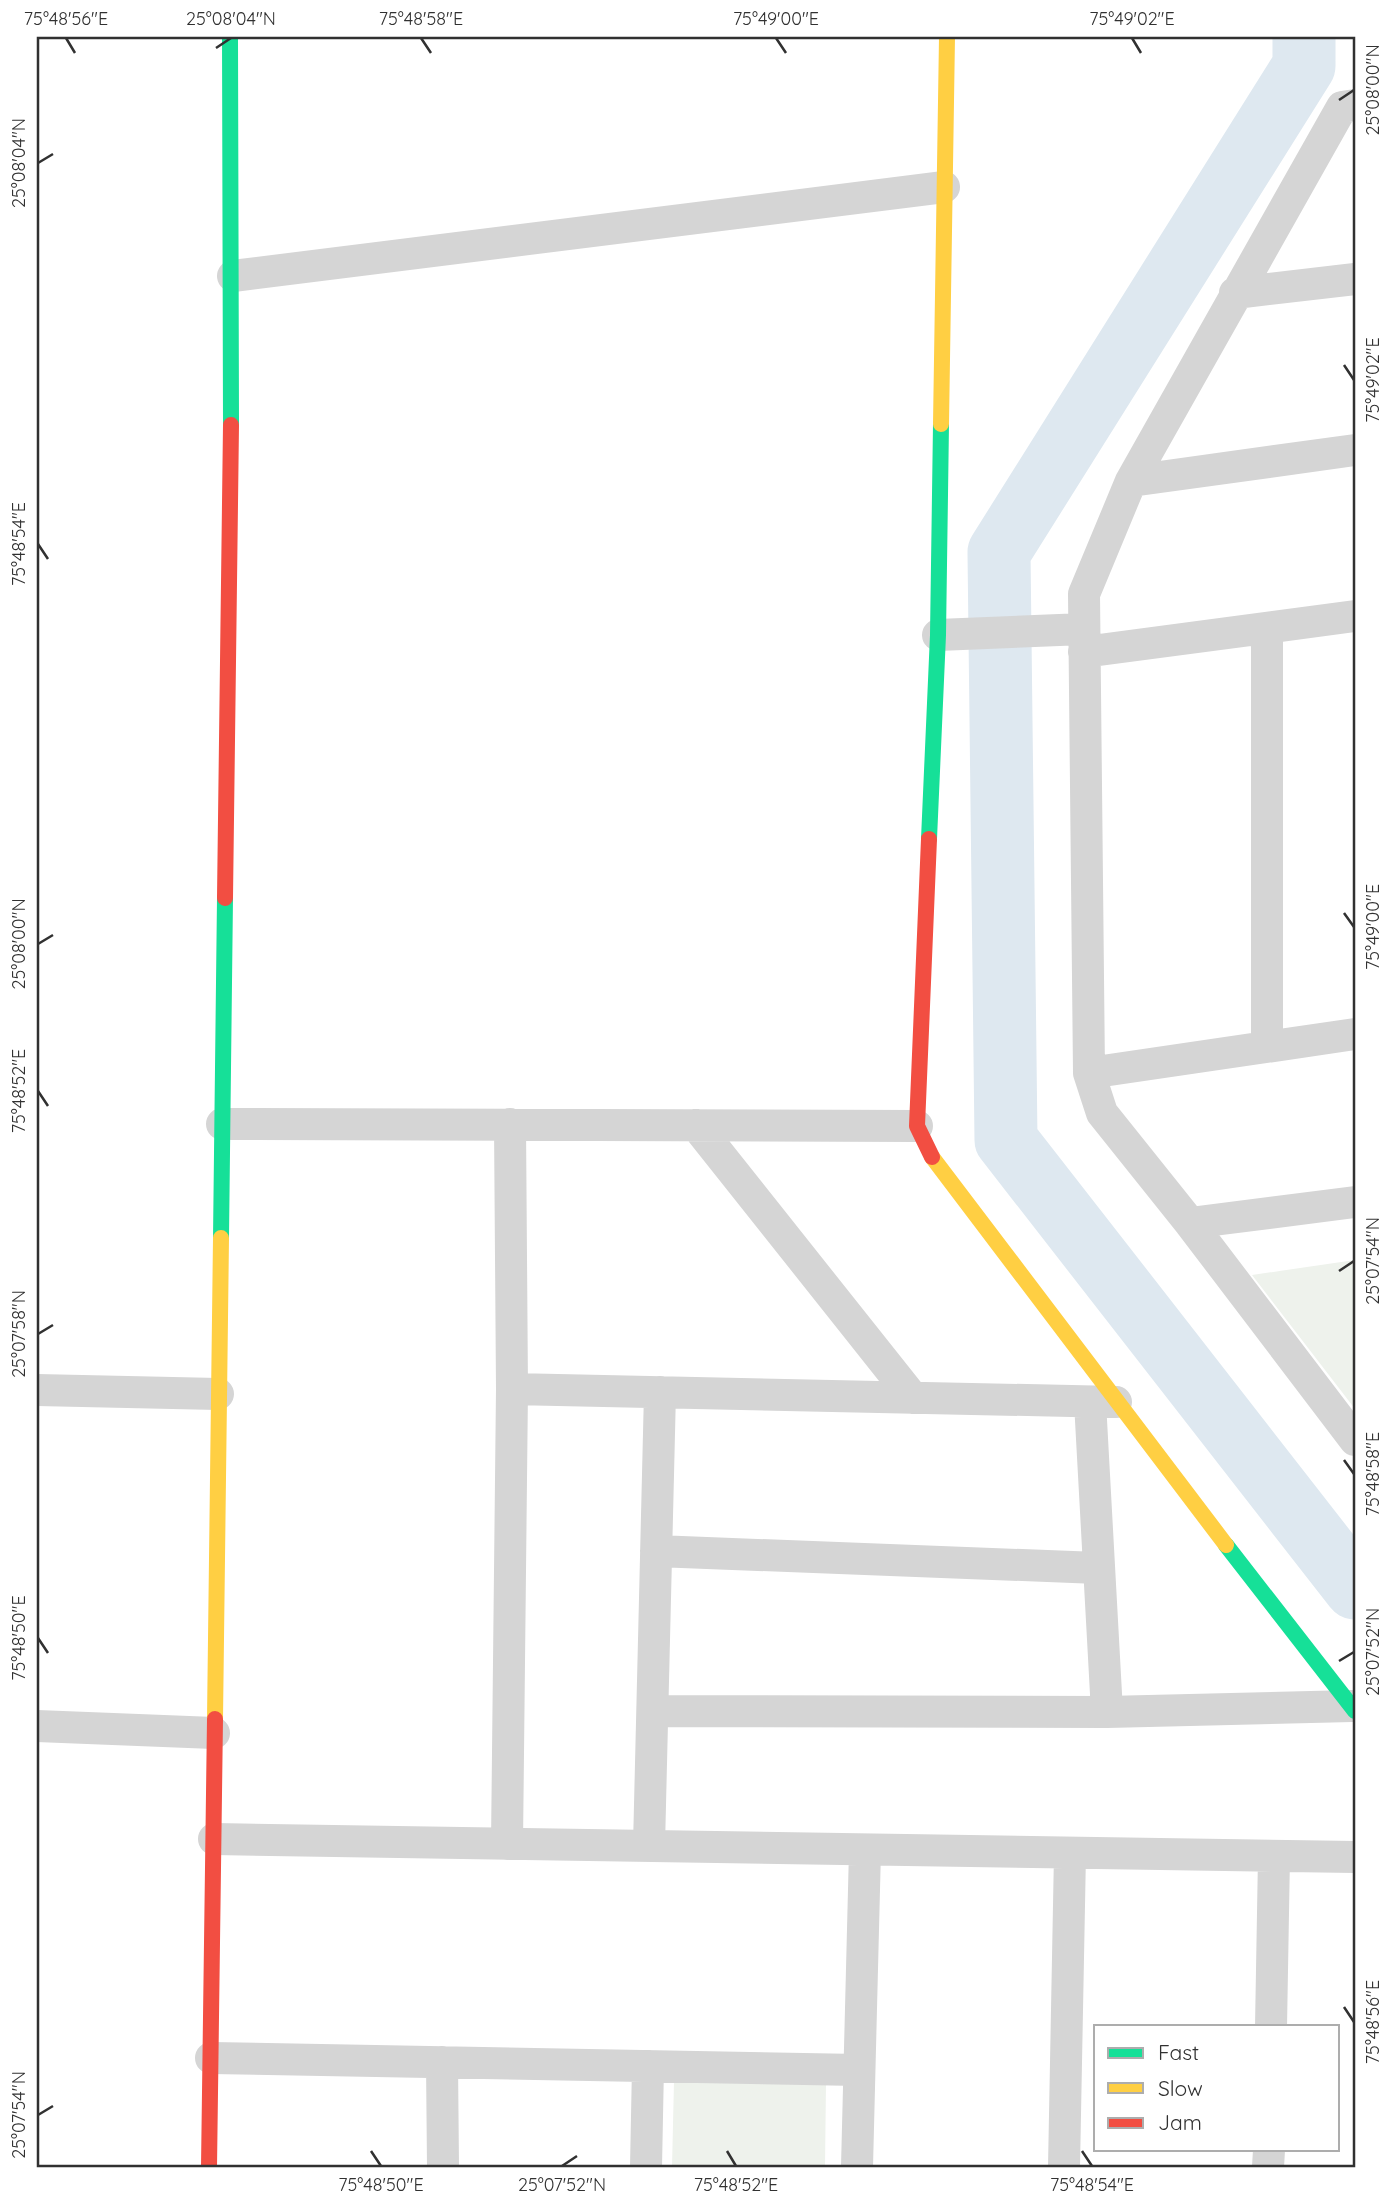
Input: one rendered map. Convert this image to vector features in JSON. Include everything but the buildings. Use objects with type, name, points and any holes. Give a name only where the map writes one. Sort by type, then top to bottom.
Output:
[{"type":"street","points":[[209,2167],[233,276],[230,37]]},
{"type":"street","points":[[947,37],[944,187],[948,634],[917,1126],[934,1160],[1103,1402],[1353,1709]]},
{"type":"street","points":[[1355,105],[1342,107],[1131,481],[1084,594],[1074,637],[1089,1073],[1102,1113],[1191,1223],[1355,1440]]},
{"type":"street","points":[[233,276],[944,187]]},
{"type":"street","points":[[1235,293],[1355,279]]},
{"type":"street","points":[[1131,481],[1355,450]]},
{"type":"street","points":[[948,634],[1074,637],[1267,628],[1355,616]]},
{"type":"street","points":[[1267,628],[1267,1046]]},
{"type":"street","points":[[1089,1073],[1355,1034]]},
{"type":"street","points":[[222,1124],[917,1126]]},
{"type":"street","points":[[507,1844],[512,1389],[510,1124]]},
{"type":"street","points":[[696,1125],[913,1398]]},
{"type":"street","points":[[1191,1223],[1355,1202]]},
{"type":"street","points":[[512,1389],[1103,1402]]},
{"type":"street","points":[[37,1390],[218,1394]]},
{"type":"street","points":[[649,1846],[660,1392]]},
{"type":"street","points":[[1103,1402],[1098,1567],[1107,1712]]},
{"type":"street","points":[[656,1551],[1098,1567]]},
{"type":"street","points":[[653,1711],[1107,1712],[1353,1709]]},
{"type":"street","points":[[37,1726],[214,1733]]},
{"type":"street","points":[[214,1839],[1355,1857]]},
{"type":"street","points":[[857,2167],[865,1850]]},
{"type":"street","points":[[1063,2167],[1070,1853]]},
{"type":"street","points":[[1271,2025],[1274,1856]]},
{"type":"street","points":[[211,2058],[859,2070]]},
{"type":"street","points":[[442,2062],[443,2167]]},
{"type":"street","points":[[646,2167],[648,2066]]},
{"type":"shaded area","points":[[1355,1260],[1355,1409],[1252,1275]]},
{"type":"shaded area","points":[[674,2081],[826,2083],[825,2167],[672,2167]]},
{"type":"waterway","points":[[1304,37],[1304,66],[999,552],[1006,1140],[1355,1588]]},
{"type":"traffic: fast","points":[[230,37],[231,425]]},
{"type":"traffic: fast","points":[[929,839],[938,635],[941,424]]},
{"type":"traffic: fast","points":[[221,1238],[225,898]]},
{"type":"traffic: fast","points":[[1226,1545],[1355,1711]]},
{"type":"traffic: slow","points":[[941,424],[947,37]]},
{"type":"traffic: slow","points":[[932,1157],[1226,1545]]},
{"type":"traffic: slow","points":[[215,1719],[221,1238]]},
{"type":"traffic: jam","points":[[225,898],[231,425]]},
{"type":"traffic: jam","points":[[929,839],[917,1126],[932,1157]]},
{"type":"traffic: jam","points":[[209,2167],[215,1719]]}]
